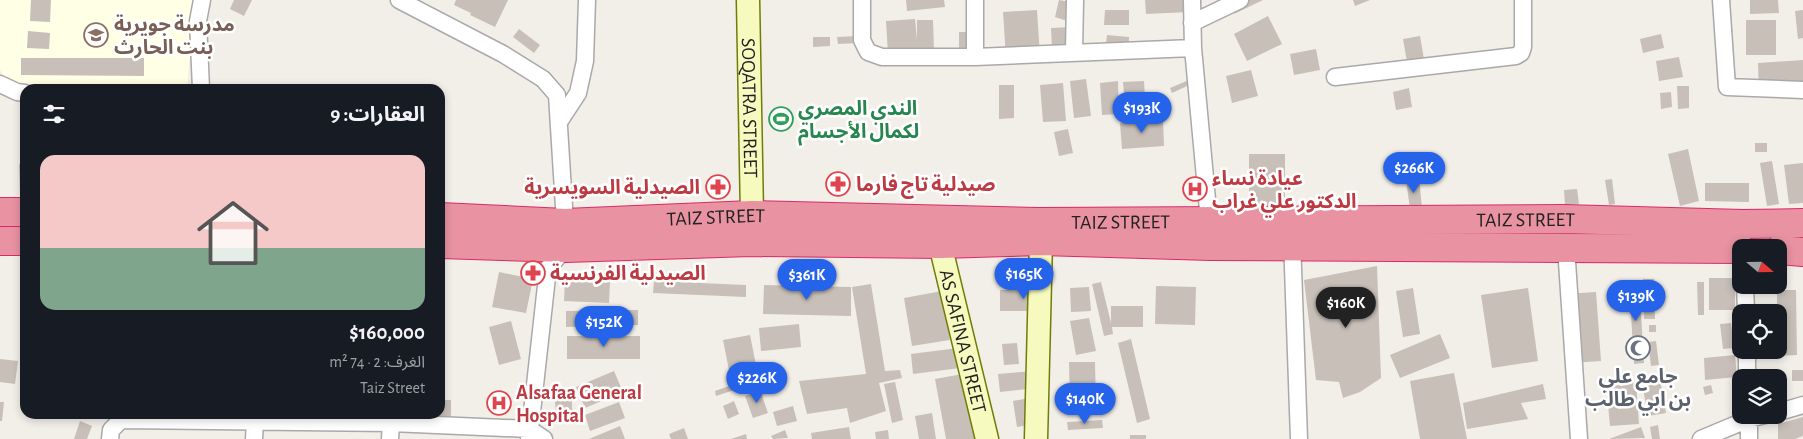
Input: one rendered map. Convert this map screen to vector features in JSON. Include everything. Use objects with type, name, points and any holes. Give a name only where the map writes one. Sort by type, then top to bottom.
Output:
[{"type":"highway","points":[[0,212],[20,212]]},
{"type":"highway","name":"TAIZ STREET","points":[[445,245],[541,258],[566,235],[752,215],[1038,222],[1209,221],[1292,233],[1566,247],[1732,240]]},
{"type":"highway","points":[[751,242],[752,215]]},
{"type":"highway","name":"TAIZ STREET","points":[[445,218],[566,235],[751,242],[940,244],[1041,240],[1211,246],[1292,233],[1564,219],[1734,239]]},
{"type":"highway","name":"TAIZ STREET","points":[[1747,239],[1803,223]]},
{"type":"highway","points":[[0,241],[20,241]]},
{"type":"highway","points":[[1788,251],[1803,252]]},
{"type":"street","points":[[201,84],[198,21],[202,0]]},
{"type":"street","points":[[399,0],[503,54],[543,79],[557,95],[566,235]]},
{"type":"street","points":[[559,122],[578,93],[585,61],[587,0]]},
{"type":"street","name":"SOQATRA STREET","points":[[748,0],[752,215]]},
{"type":"street","points":[[862,0],[862,40],[868,52],[882,57],[975,57],[1193,48]]},
{"type":"street","points":[[975,0],[975,57]]},
{"type":"street","points":[[1074,52],[1075,0]]},
{"type":"street","points":[[1192,0],[1193,48],[1209,221]]},
{"type":"street","points":[[1192,23],[1240,0]]},
{"type":"street","points":[[1335,76],[1516,56],[1522,53],[1523,47],[1523,0]]},
{"type":"street","points":[[1721,0],[1727,87],[1803,90]]},
{"type":"street","points":[[0,84],[4,88],[20,92]]},
{"type":"street","points":[[1292,233],[1298,439]]},
{"type":"street","points":[[1036,439],[1041,240]]},
{"type":"street","name":"AS SAFINA STREET","points":[[940,244],[987,439]]},
{"type":"street","points":[[1566,247],[1579,439]]},
{"type":"street","points":[[529,434],[541,258]]},
{"type":"street","points":[[1787,410],[1803,405]]},
{"type":"street","points":[[110,439],[111,430],[121,419]]},
{"type":"street","points":[[176,419],[391,425],[529,434],[544,439]]},
{"type":"street","points":[[254,439],[255,422]]},
{"type":"street","points":[[1701,439],[1734,424]]},
{"type":"street","points":[[1749,424],[1749,439]]},
{"type":"shaded area","name":"مدرسة جويرية بنت الحارث","points":[[0,0],[195,0],[187,84],[18,84],[4,77],[0,70]]},
{"type":"building","points":[[31,0],[51,0],[50,22],[30,21]]},
{"type":"building","points":[[234,0],[252,0],[244,16],[230,9]]},
{"type":"building","points":[[456,0],[508,0],[495,27],[454,5]]},
{"type":"building","points":[[906,0],[944,0],[945,7],[907,11]]},
{"type":"building","points":[[1059,0],[1071,2],[1067,21],[1055,17]]},
{"type":"building","points":[[1145,0],[1187,0],[1188,12],[1146,14]]},
{"type":"building","points":[[1243,0],[1263,0],[1234,14]]},
{"type":"building","points":[[1353,0],[1370,0],[1355,6]]},
{"type":"building","points":[[1750,0],[1778,0],[1779,13],[1750,14]]},
{"type":"building","points":[[1037,10],[1040,56],[1006,58],[1003,12]]},
{"type":"building","points":[[1105,10],[1129,10],[1129,25],[1104,25]]},
{"type":"building","points":[[1803,10],[1803,38],[1798,39],[1795,11]]},
{"type":"building","points":[[1268,16],[1282,44],[1247,61],[1234,34]]},
{"type":"building","points":[[915,19],[917,40],[917,20],[933,20],[934,52],[888,54],[886,21]]},
{"type":"building","points":[[1746,20],[1776,20],[1776,55],[1746,55]]},
{"type":"building","points":[[1073,27],[1074,47],[1052,48],[1051,28]]},
{"type":"building","points":[[519,29],[540,45],[534,53],[513,37]]},
{"type":"building","points":[[28,31],[50,33],[49,49],[27,48]]},
{"type":"building","points":[[959,32],[977,32],[977,49],[959,49]]},
{"type":"building","points":[[1661,34],[1664,48],[1643,53],[1640,39]]},
{"type":"building","points":[[1107,35],[1129,37],[1128,55],[1105,53]]},
{"type":"building","points":[[858,36],[858,43],[838,44],[837,37]]},
{"type":"building","points":[[1420,36],[1425,65],[1408,68],[1403,39]]},
{"type":"building","points":[[813,37],[830,37],[830,46],[813,47]]},
{"type":"building","points":[[1316,49],[1320,70],[1294,75],[1290,54]]},
{"type":"building","points":[[1679,57],[1683,77],[1659,81],[1656,61]]},
{"type":"building","points":[[21,58],[144,58],[144,76],[21,75]]},
{"type":"building","points":[[1803,60],[1803,92],[1759,94],[1758,63]]},
{"type":"building","points":[[1251,70],[1258,96],[1232,103],[1226,76]]},
{"type":"building","points":[[1196,77],[1198,81],[1172,93],[1170,88]]},
{"type":"building","points":[[1086,79],[1091,116],[1074,118],[1070,81]]},
{"type":"building","points":[[1118,81],[1119,114],[1102,115],[1100,83]]},
{"type":"building","points":[[1144,81],[1146,114],[1126,116],[1123,82]]},
{"type":"building","points":[[1063,83],[1066,121],[1043,122],[1040,85]]},
{"type":"building","points":[[999,85],[1014,85],[1014,118],[999,119]]},
{"type":"building","points":[[1677,86],[1689,86],[1689,108],[1678,109]]},
{"type":"building","points":[[1409,88],[1412,107],[1396,110],[1393,92]]},
{"type":"building","points":[[1671,92],[1672,107],[1661,109],[1660,93]]},
{"type":"building","points":[[1163,120],[1164,146],[1122,149],[1120,123]]},
{"type":"building","points":[[1068,129],[1073,153],[1059,156],[1054,132]]},
{"type":"building","points":[[1755,143],[1767,143],[1767,152],[1755,152]]},
{"type":"building","points":[[1688,149],[1699,201],[1680,206],[1668,154]]},
{"type":"building","points":[[1249,154],[1285,154],[1285,206],[1249,207]]},
{"type":"building","points":[[1772,161],[1779,204],[1767,206],[1760,163]]},
{"type":"building","points":[[1803,163],[1803,203],[1789,204],[1784,165]]},
{"type":"building","points":[[19,164],[20,164],[20,197]]},
{"type":"building","points":[[1419,178],[1422,208],[1410,209],[1406,180]]},
{"type":"building","points":[[1612,179],[1615,204],[1609,205],[1605,180]]},
{"type":"building","points":[[1705,183],[1749,183],[1749,202],[1705,201]]},
{"type":"building","points":[[1577,189],[1579,204],[1565,205],[1564,190]]},
{"type":"building","points":[[1377,266],[1381,378],[1360,392],[1343,398],[1339,382],[1316,380],[1304,280]]},
{"type":"building","points":[[499,272],[533,279],[526,313],[492,307]]},
{"type":"building","points":[[1709,278],[1732,278],[1732,294],[1735,294],[1735,304],[1732,304],[1732,310],[1709,310]]},
{"type":"building","points":[[565,279],[610,281],[609,303],[564,301]]},
{"type":"building","points":[[1643,279],[1654,279],[1655,319],[1644,319]]},
{"type":"building","points":[[1639,280],[1644,363],[1634,364],[1629,281]]},
{"type":"building","points":[[654,281],[746,285],[746,297],[653,293]]},
{"type":"building","points":[[1101,282],[1111,323],[1111,306],[1143,306],[1143,327],[1112,327],[1113,334],[1104,336],[1092,284]]},
{"type":"building","points":[[1697,282],[1704,282],[1704,315],[1698,315]]},
{"type":"building","points":[[871,284],[885,371],[900,370],[902,378],[879,383],[886,411],[850,423],[847,408],[807,414],[799,381],[866,374],[852,287]]},
{"type":"building","points":[[764,285],[851,287],[851,316],[763,314]]},
{"type":"building","points":[[1156,286],[1196,287],[1195,325],[1155,324]]},
{"type":"building","points":[[1089,287],[1091,311],[1071,312],[1070,288]]},
{"type":"building","points":[[1413,288],[1420,334],[1403,337],[1396,291]]},
{"type":"building","points":[[1528,288],[1538,361],[1492,368],[1481,295]]},
{"type":"building","points":[[1000,290],[1048,290],[1048,311],[1000,311]]},
{"type":"building","points":[[1788,290],[1796,290],[1797,355],[1787,356],[1787,304],[1777,304],[1777,294],[1788,294]]},
{"type":"building","points":[[942,291],[950,340],[912,346],[904,298]]},
{"type":"building","points":[[1596,292],[1601,361],[1571,363],[1566,294]]},
{"type":"building","points":[[638,310],[638,325],[566,327],[566,311]]},
{"type":"building","points":[[1089,318],[1096,351],[1076,355],[1070,321]]},
{"type":"building","points":[[511,321],[521,359],[499,365],[489,327]]},
{"type":"building","points":[[1731,323],[1732,348],[1723,349],[1720,324]]},
{"type":"building","points":[[799,324],[801,347],[761,351],[759,328]]},
{"type":"building","points":[[1649,325],[1656,325],[1656,332],[1649,332]]},
{"type":"building","points":[[1440,334],[1450,358],[1400,378],[1390,355]]},
{"type":"building","points":[[750,335],[757,370],[730,375],[723,340]]},
{"type":"building","points":[[567,336],[640,336],[640,359],[567,359]]},
{"type":"building","points":[[1131,339],[1150,419],[1137,423],[1118,343]]},
{"type":"building","points":[[1656,341],[1659,365],[1651,366],[1648,342]]},
{"type":"building","points":[[1017,343],[1019,364],[1004,365],[1002,344]]},
{"type":"building","points":[[958,348],[960,368],[913,374],[911,354]]},
{"type":"building","points":[[1732,355],[1732,359],[1735,359],[1736,369],[1732,369],[1732,377],[1705,380],[1704,358]]},
{"type":"building","points":[[0,359],[18,361],[15,384],[0,382]]},
{"type":"building","points":[[1069,362],[1095,362],[1096,405],[1070,405]]},
{"type":"building","points":[[1792,370],[1803,370],[1803,381],[1792,381]]},
{"type":"building","points":[[614,371],[623,392],[585,408],[576,387]]},
{"type":"building","points":[[1033,371],[1035,388],[1000,392],[998,374]]},
{"type":"building","points":[[1454,373],[1467,439],[1420,439],[1410,381]]},
{"type":"building","points":[[963,374],[975,439],[946,439],[935,379]]},
{"type":"building","points":[[1660,379],[1666,413],[1648,416],[1642,383]]},
{"type":"building","points":[[1636,381],[1639,424],[1610,426],[1606,383]]},
{"type":"building","points":[[895,382],[903,420],[892,423],[884,384]]},
{"type":"building","points":[[735,384],[737,389],[716,396],[715,391]]},
{"type":"building","points":[[1543,384],[1546,399],[1521,403],[1528,419],[1467,429],[1463,403]]},
{"type":"building","points":[[1711,385],[1713,393],[1705,395],[1703,387]]},
{"type":"building","points":[[571,389],[573,422],[557,424],[554,391]]},
{"type":"building","points":[[760,390],[768,413],[753,418],[745,396]]},
{"type":"building","points":[[1035,397],[1039,423],[1017,427],[1013,401]]},
{"type":"building","points":[[445,400],[451,400],[451,416],[445,416]]},
{"type":"building","points":[[734,401],[739,414],[728,419],[723,406]]},
{"type":"building","points":[[0,402],[4,402],[2,421],[0,421]]},
{"type":"building","points":[[619,402],[625,418],[590,431],[585,415]]},
{"type":"building","points":[[793,406],[797,421],[777,426],[773,412]]},
{"type":"building","points":[[932,413],[936,439],[919,439],[915,416]]},
{"type":"building","points":[[1803,417],[1803,436],[1795,439],[1778,439],[1778,424],[1787,424],[1787,421]]},
{"type":"building","points":[[1102,420],[1103,428],[1068,430],[1067,422]]},
{"type":"building","points":[[80,421],[92,426],[87,439],[74,439]]},
{"type":"building","points":[[1658,425],[1660,439],[1652,439],[1650,427]]},
{"type":"building","points":[[620,426],[625,439],[589,439]]},
{"type":"building","points":[[849,427],[851,439],[812,439],[811,433]]},
{"type":"building","points":[[1641,427],[1645,438],[1609,439]]},
{"type":"building","points":[[684,428],[688,439],[671,439],[669,434]]},
{"type":"building","points":[[785,430],[788,438],[773,439],[771,436]]},
{"type":"building","points":[[888,430],[889,439],[876,439],[875,432]]},
{"type":"building","points":[[746,434],[747,439],[731,439]]},
{"type":"building","points":[[1130,435],[1146,435],[1146,439],[1130,439]]},
{"type":"place","name":"مدرسة جويرية بنت الحارث","points":[[96,35]]},
{"type":"place","name":"الندي المصري لكمال الأجسام","points":[[781,119]]},
{"type":"place","name":"صيدلية تاج فارما","points":[[838,184]]},
{"type":"place","name":"الصيدلية السويسرية","points":[[718,187]]},
{"type":"place","name":"عيادة نساء الدكتور علي غراب","points":[[1195,189]]},
{"type":"place","name":"الصيدلية الفرنسية","points":[[533,273]]},
{"type":"place","name":"جامع علي بن ابي طالب","points":[[1638,348]]},
{"type":"place","name":"Alsafaa General Hospital","points":[[499,403]]}]
